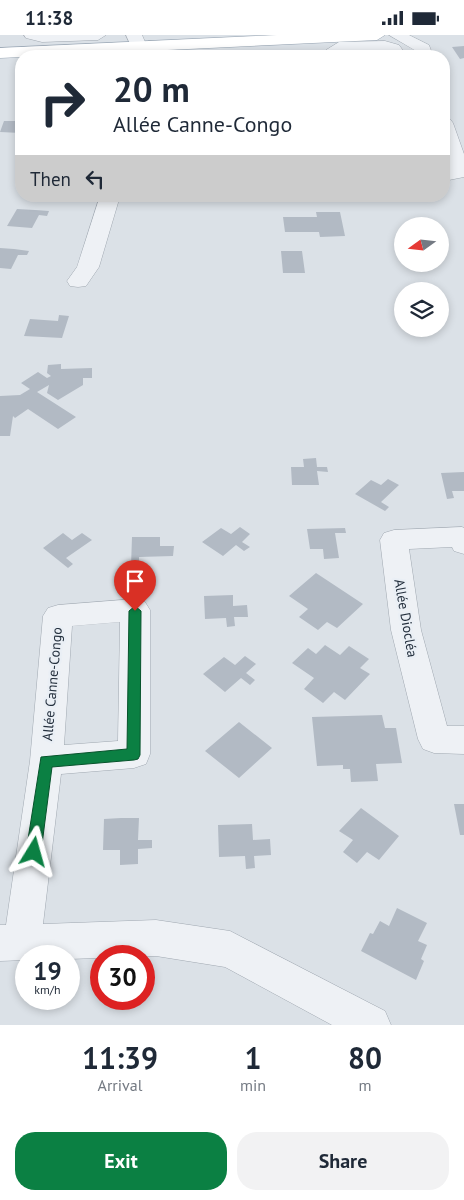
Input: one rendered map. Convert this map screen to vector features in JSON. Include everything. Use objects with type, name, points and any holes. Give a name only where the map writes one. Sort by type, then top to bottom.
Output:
[{"type":"main road","points":[[41,50],[96,46],[132,46],[221,38],[377,35]]},
{"type":"main road","points":[[0,53],[15,52]]},
{"type":"street","points":[[32,35],[96,46]]},
{"type":"street","points":[[397,35],[421,50]]},
{"type":"street","points":[[426,50],[437,35]]},
{"type":"street","points":[[334,50],[339,47],[385,46],[394,50]]},
{"type":"street","points":[[450,141],[460,170],[458,173],[450,174]]},
{"type":"street","points":[[78,281],[88,267],[108,202]]},
{"type":"street","name":"Allée Diocléa","points":[[464,544],[462,537],[394,540],[406,631],[434,739],[464,740]]},
{"type":"street","name":"Allée Canne-Congo","points":[[11,942],[46,761],[58,616],[135,611],[134,755],[46,761]]},
{"type":"street","points":[[11,942],[156,938],[230,949],[371,1025]]},
{"type":"building","points":[[464,46],[464,58],[460,59],[452,47]]},
{"type":"building","points":[[4,121],[15,121],[15,133],[0,132]]},
{"type":"building","points":[[17,209],[49,211],[47,216],[39,215],[32,228],[7,226]]},
{"type":"building","points":[[316,212],[340,212],[345,236],[320,237],[319,232],[285,232],[283,217],[317,217]]},
{"type":"building","points":[[0,248],[29,251],[27,255],[18,255],[11,269],[0,268]]},
{"type":"building","points":[[281,251],[302,251],[305,273],[283,273]]},
{"type":"building","points":[[59,315],[69,316],[62,338],[24,336],[30,319],[58,321]]},
{"type":"building","points":[[61,364],[61,369],[92,368],[92,378],[83,378],[83,385],[58,400],[47,393],[49,385],[37,392],[76,417],[58,429],[28,409],[15,418],[13,416],[10,436],[0,436],[0,396],[20,395],[30,389],[21,383],[38,372],[47,378],[51,376],[47,373],[48,365]]},
{"type":"building","points":[[316,458],[317,467],[327,467],[328,472],[317,471],[319,485],[292,485],[291,467],[304,467],[303,459]]},
{"type":"building","points":[[464,472],[464,491],[452,491],[454,498],[447,499],[441,473]]},
{"type":"building","points":[[388,479],[399,485],[381,502],[389,507],[385,511],[355,494],[371,480],[381,485]]},
{"type":"building","points":[[240,527],[250,534],[242,542],[250,547],[244,551],[236,545],[223,556],[202,542],[221,528],[231,534]]},
{"type":"building","points":[[345,528],[346,533],[335,533],[339,558],[324,559],[323,549],[310,549],[307,529]]},
{"type":"building","points":[[63,533],[72,540],[82,533],[92,540],[66,558],[73,564],[68,568],[43,548]]},
{"type":"building","points":[[132,537],[160,537],[160,546],[174,546],[173,556],[139,557],[139,566],[131,566]]},
{"type":"building","points":[[316,573],[363,604],[337,628],[327,622],[318,630],[299,617],[308,609],[289,596]]},
{"type":"building","points":[[233,595],[233,606],[247,605],[248,617],[234,617],[235,626],[227,627],[226,618],[205,619],[204,596]]},
{"type":"building","points":[[325,645],[340,655],[349,646],[369,659],[360,668],[370,674],[345,700],[334,692],[323,703],[304,689],[314,678],[292,663],[308,648],[316,654]]},
{"type":"building","points":[[245,656],[256,664],[246,673],[255,680],[250,685],[241,678],[225,692],[203,674],[224,657],[235,665]]},
{"type":"building","points":[[382,715],[385,728],[396,728],[402,763],[376,764],[378,781],[351,782],[350,769],[343,769],[343,765],[317,766],[312,717]]},
{"type":"building","points":[[239,722],[272,748],[239,778],[205,751]]},
{"type":"building","points":[[454,804],[464,804],[464,835],[460,835]]},
{"type":"building","points":[[361,808],[399,836],[379,860],[367,852],[357,863],[343,852],[353,840],[339,831]]},
{"type":"building","points":[[139,818],[138,840],[152,840],[152,848],[138,849],[138,864],[120,865],[120,850],[103,850],[104,819]]},
{"type":"building","points":[[252,824],[253,840],[270,839],[271,855],[254,856],[255,868],[246,869],[245,856],[219,857],[218,825]]},
{"type":"building","points":[[397,908],[427,923],[418,941],[427,945],[421,959],[424,961],[416,980],[361,951],[370,933],[373,934],[380,921],[389,926]]},
{"type":"route","points":[[34,852],[46,761],[134,755],[135,611]]}]
